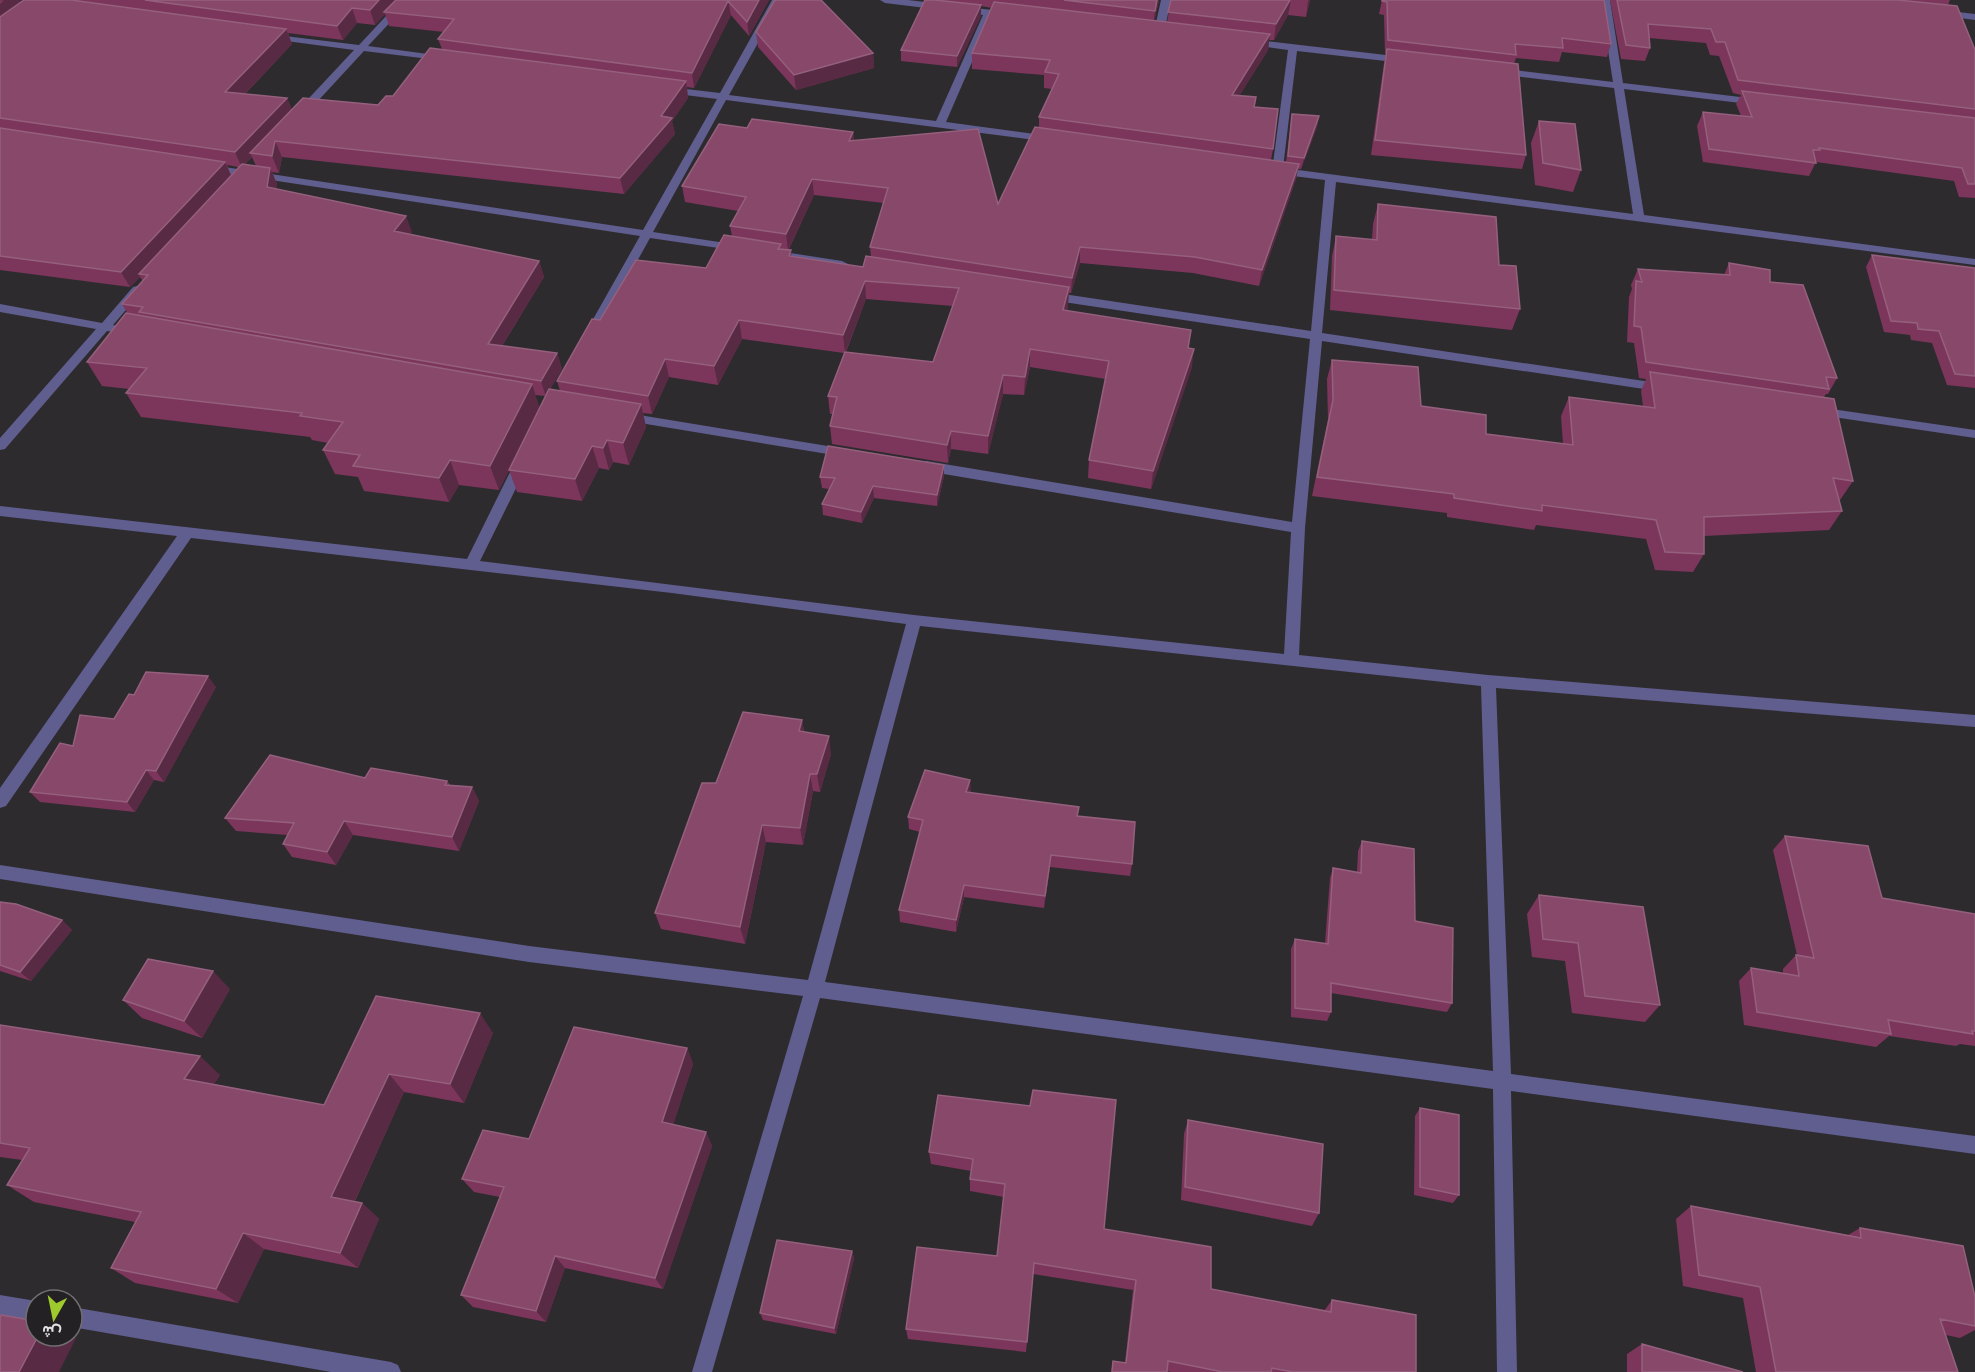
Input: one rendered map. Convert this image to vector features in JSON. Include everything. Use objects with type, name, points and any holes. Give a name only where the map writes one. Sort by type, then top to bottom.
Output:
[{"type":"street","points":[[291,123],[406,0]]},
{"type":"street","points":[[584,344],[777,0]]},
{"type":"street","points":[[885,0],[1023,17]]},
{"type":"street","points":[[1160,32],[1166,0]]},
{"type":"street","points":[[1605,0],[1639,217]]},
{"type":"street","points":[[1930,12],[1975,17]]},
{"type":"street","points":[[940,124],[990,13]]},
{"type":"street","points":[[1148,31],[1171,33]]},
{"type":"street","points":[[256,34],[454,61]]},
{"type":"street","points":[[1237,41],[1409,61]]},
{"type":"street","points":[[1276,171],[1293,47]]},
{"type":"street","points":[[1490,70],[1773,104]]},
{"type":"street","points":[[663,89],[1056,140]]},
{"type":"street","points":[[198,166],[858,266]]},
{"type":"street","points":[[1265,169],[1975,262]]},
{"type":"street","points":[[1291,660],[1298,528],[1331,179]]},
{"type":"street","points":[[0,446],[142,284]]},
{"type":"street","points":[[1034,293],[1680,390]]},
{"type":"street","points":[[0,308],[150,335]]},
{"type":"street","points":[[1810,409],[1975,434]]},
{"type":"street","points":[[609,414],[854,454]]},
{"type":"street","points":[[471,566],[526,455]]},
{"type":"street","points":[[913,464],[1298,528]]},
{"type":"street","points":[[0,511],[672,588],[915,620],[1488,681],[1975,721]]},
{"type":"street","points":[[0,801],[188,531]]},
{"type":"street","points":[[702,1372],[814,990],[915,620]]},
{"type":"street","points":[[1488,681],[1502,1080],[1507,1372]]},
{"type":"street","points":[[0,872],[530,954],[1502,1080],[1975,1145]]},
{"type":"street","points":[[0,1305],[24,1309]]},
{"type":"street","points":[[84,1319],[391,1372]]},
{"type":"building","points":[[24,0],[71,0],[286,29],[225,92],[287,98],[235,152],[0,118],[0,17]]},
{"type":"building","points":[[145,0],[379,0],[370,10],[352,8],[337,26]]},
{"type":"building","points":[[396,0],[759,0],[747,22],[728,1],[692,73],[438,39],[454,19],[384,12]]},
{"type":"building","points":[[775,0],[821,0],[873,53],[794,75],[756,32]]},
{"type":"building","points":[[925,0],[981,5],[957,56],[901,50]]},
{"type":"building","points":[[1064,0],[1157,0],[1155,11]]},
{"type":"building","points":[[1171,0],[1290,0],[1276,24],[1168,12]]},
{"type":"building","points":[[1382,0],[1604,0],[1611,44],[1562,38],[1563,48],[1515,44],[1516,55],[1388,40],[1387,2]]},
{"type":"building","points":[[1617,0],[1898,0],[1957,6],[1975,50],[1975,109],[1738,80],[1725,42],[1716,42],[1711,29],[1648,24],[1650,48],[1626,45]]},
{"type":"building","points":[[994,2],[1270,34],[1232,95],[1256,97],[1254,107],[1278,109],[1273,149],[1039,117],[1059,74],[1045,72],[1050,60],[972,53]]},
{"type":"building","points":[[430,48],[686,81],[661,116],[672,118],[620,178],[275,141],[272,156],[250,153],[303,98],[378,105],[386,96],[393,96]]},
{"type":"building","points":[[1387,49],[1518,64],[1526,155],[1375,140]]},
{"type":"building","points":[[1742,91],[1975,118],[1975,184],[1968,184],[1962,168],[1819,148],[1820,150],[1813,150],[1816,163],[1709,149],[1703,112],[1752,117]]},
{"type":"building","points":[[1292,114],[1319,116],[1304,158],[1288,156]]},
{"type":"building","points":[[752,119],[853,132],[849,141],[978,129],[998,204],[1035,127],[1299,164],[1262,270],[1195,257],[1080,247],[1072,278],[870,247],[888,188],[812,179],[786,234],[730,226],[746,197],[682,186],[719,124],[747,128]]},
{"type":"building","points":[[1539,121],[1575,124],[1581,170],[1543,163]]},
{"type":"building","points":[[0,128],[225,162],[121,272],[0,256]]},
{"type":"building","points":[[242,164],[270,168],[267,187],[406,216],[394,231],[539,261],[488,344],[557,353],[541,381],[139,312],[143,307],[122,304],[148,275],[139,274]]},
{"type":"building","points":[[1378,204],[1496,217],[1499,265],[1516,266],[1520,309],[1334,290],[1336,236],[1377,240]]},
{"type":"building","points":[[724,235],[781,244],[778,249],[791,250],[789,256],[863,267],[866,256],[1069,287],[1063,310],[1191,330],[1188,348],[1194,349],[1153,471],[1089,460],[1109,361],[1030,349],[1025,377],[1003,375],[988,436],[951,431],[947,445],[830,426],[837,397],[828,396],[845,352],[933,362],[959,288],[865,281],[843,335],[739,320],[714,366],[665,359],[648,396],[557,381],[592,319],[600,320],[636,260],[706,268]]},
{"type":"building","points":[[1872,255],[1975,268],[1975,376],[1955,374],[1939,331],[1918,329],[1917,323],[1891,321]]},
{"type":"building","points":[[1729,263],[1770,270],[1770,282],[1803,285],[1837,378],[1826,377],[1829,389],[1646,362],[1641,327],[1634,326],[1636,281],[1642,282],[1638,269],[1730,275]]},
{"type":"building","points":[[126,313],[532,384],[490,466],[450,460],[439,478],[353,466],[360,455],[323,450],[343,422],[300,416],[302,413],[126,393],[147,368],[87,362]]},
{"type":"building","points":[[1332,360],[1418,367],[1421,406],[1486,415],[1486,434],[1573,445],[1569,397],[1655,408],[1650,372],[1834,399],[1853,481],[1833,478],[1842,511],[1704,517],[1704,554],[1665,552],[1656,520],[1542,505],[1542,511],[1454,498],[1454,494],[1317,477],[1333,400]]},
{"type":"building","points":[[549,389],[641,404],[623,443],[607,440],[603,448],[592,446],[575,479],[509,470]]},
{"type":"building","points":[[828,446],[944,465],[937,495],[873,486],[861,512],[822,504],[835,478],[820,477]]},
{"type":"building","points":[[146,672],[208,676],[156,771],[146,770],[127,802],[30,792],[60,743],[73,746],[80,715],[114,719],[129,694],[134,695]]},
{"type":"building","points":[[743,712],[802,720],[799,731],[829,736],[817,774],[810,774],[800,828],[762,825],[740,927],[655,913],[702,783],[716,783]]},
{"type":"building","points":[[270,755],[365,778],[371,768],[447,781],[445,785],[472,787],[452,837],[344,821],[327,852],[283,844],[294,823],[225,818]]},
{"type":"building","points":[[925,770],[970,780],[966,792],[1079,807],[1077,816],[1135,822],[1132,864],[1051,855],[1045,896],[964,885],[956,920],[899,910],[923,820],[908,817]]},
{"type":"building","points":[[1785,836],[1868,846],[1882,898],[1975,914],[1975,1031],[1972,1031],[1973,1034],[1888,1020],[1891,1034],[1757,1012],[1751,968],[1799,976],[1796,955],[1814,958]]},
{"type":"building","points":[[1362,841],[1414,849],[1415,921],[1453,928],[1452,1003],[1331,983],[1331,1012],[1295,1008],[1295,939],[1328,944],[1333,868],[1361,873]]},
{"type":"building","points":[[1539,895],[1643,907],[1660,1005],[1585,996],[1578,943],[1543,939]]},
{"type":"building","points":[[0,902],[16,904],[62,920],[20,972],[0,965]]},
{"type":"building","points":[[148,959],[213,971],[184,1021],[123,1000]]},
{"type":"building","points":[[376,996],[480,1013],[450,1084],[389,1074],[331,1197],[362,1203],[340,1253],[243,1233],[216,1289],[111,1268],[141,1212],[7,1185],[30,1148],[0,1143],[0,1025],[200,1056],[184,1079],[324,1105]]},
{"type":"building","points":[[574,1027],[687,1048],[662,1122],[706,1132],[655,1278],[555,1256],[536,1311],[461,1295],[504,1187],[462,1179],[483,1130],[529,1139]]},
{"type":"building","points":[[1033,1090],[1116,1100],[1104,1229],[1211,1247],[1211,1289],[1331,1312],[1332,1300],[1416,1315],[1416,1372],[1293,1372],[1272,1368],[1271,1372],[1223,1372],[1168,1361],[1167,1372],[1112,1372],[1113,1361],[1126,1363],[1136,1280],[1034,1263],[1027,1342],[906,1329],[917,1247],[997,1256],[1005,1184],[970,1179],[973,1159],[929,1152],[938,1095],[1030,1106]]},
{"type":"building","points":[[1420,1108],[1459,1115],[1459,1195],[1420,1187]]},
{"type":"building","points":[[1188,1120],[1323,1144],[1319,1213],[1185,1187]]},
{"type":"building","points":[[1691,1206],[1861,1238],[1860,1228],[1963,1246],[1975,1297],[1975,1326],[1940,1319],[1958,1372],[1776,1372],[1760,1287],[1699,1275]]},
{"type":"building","points":[[777,1240],[852,1251],[834,1328],[760,1313]]},
{"type":"building","points":[[1,1315],[24,1319],[24,1348],[32,1348],[19,1372],[0,1372]]},
{"type":"building","points":[[1642,1344],[1743,1372],[1642,1372]]}]
